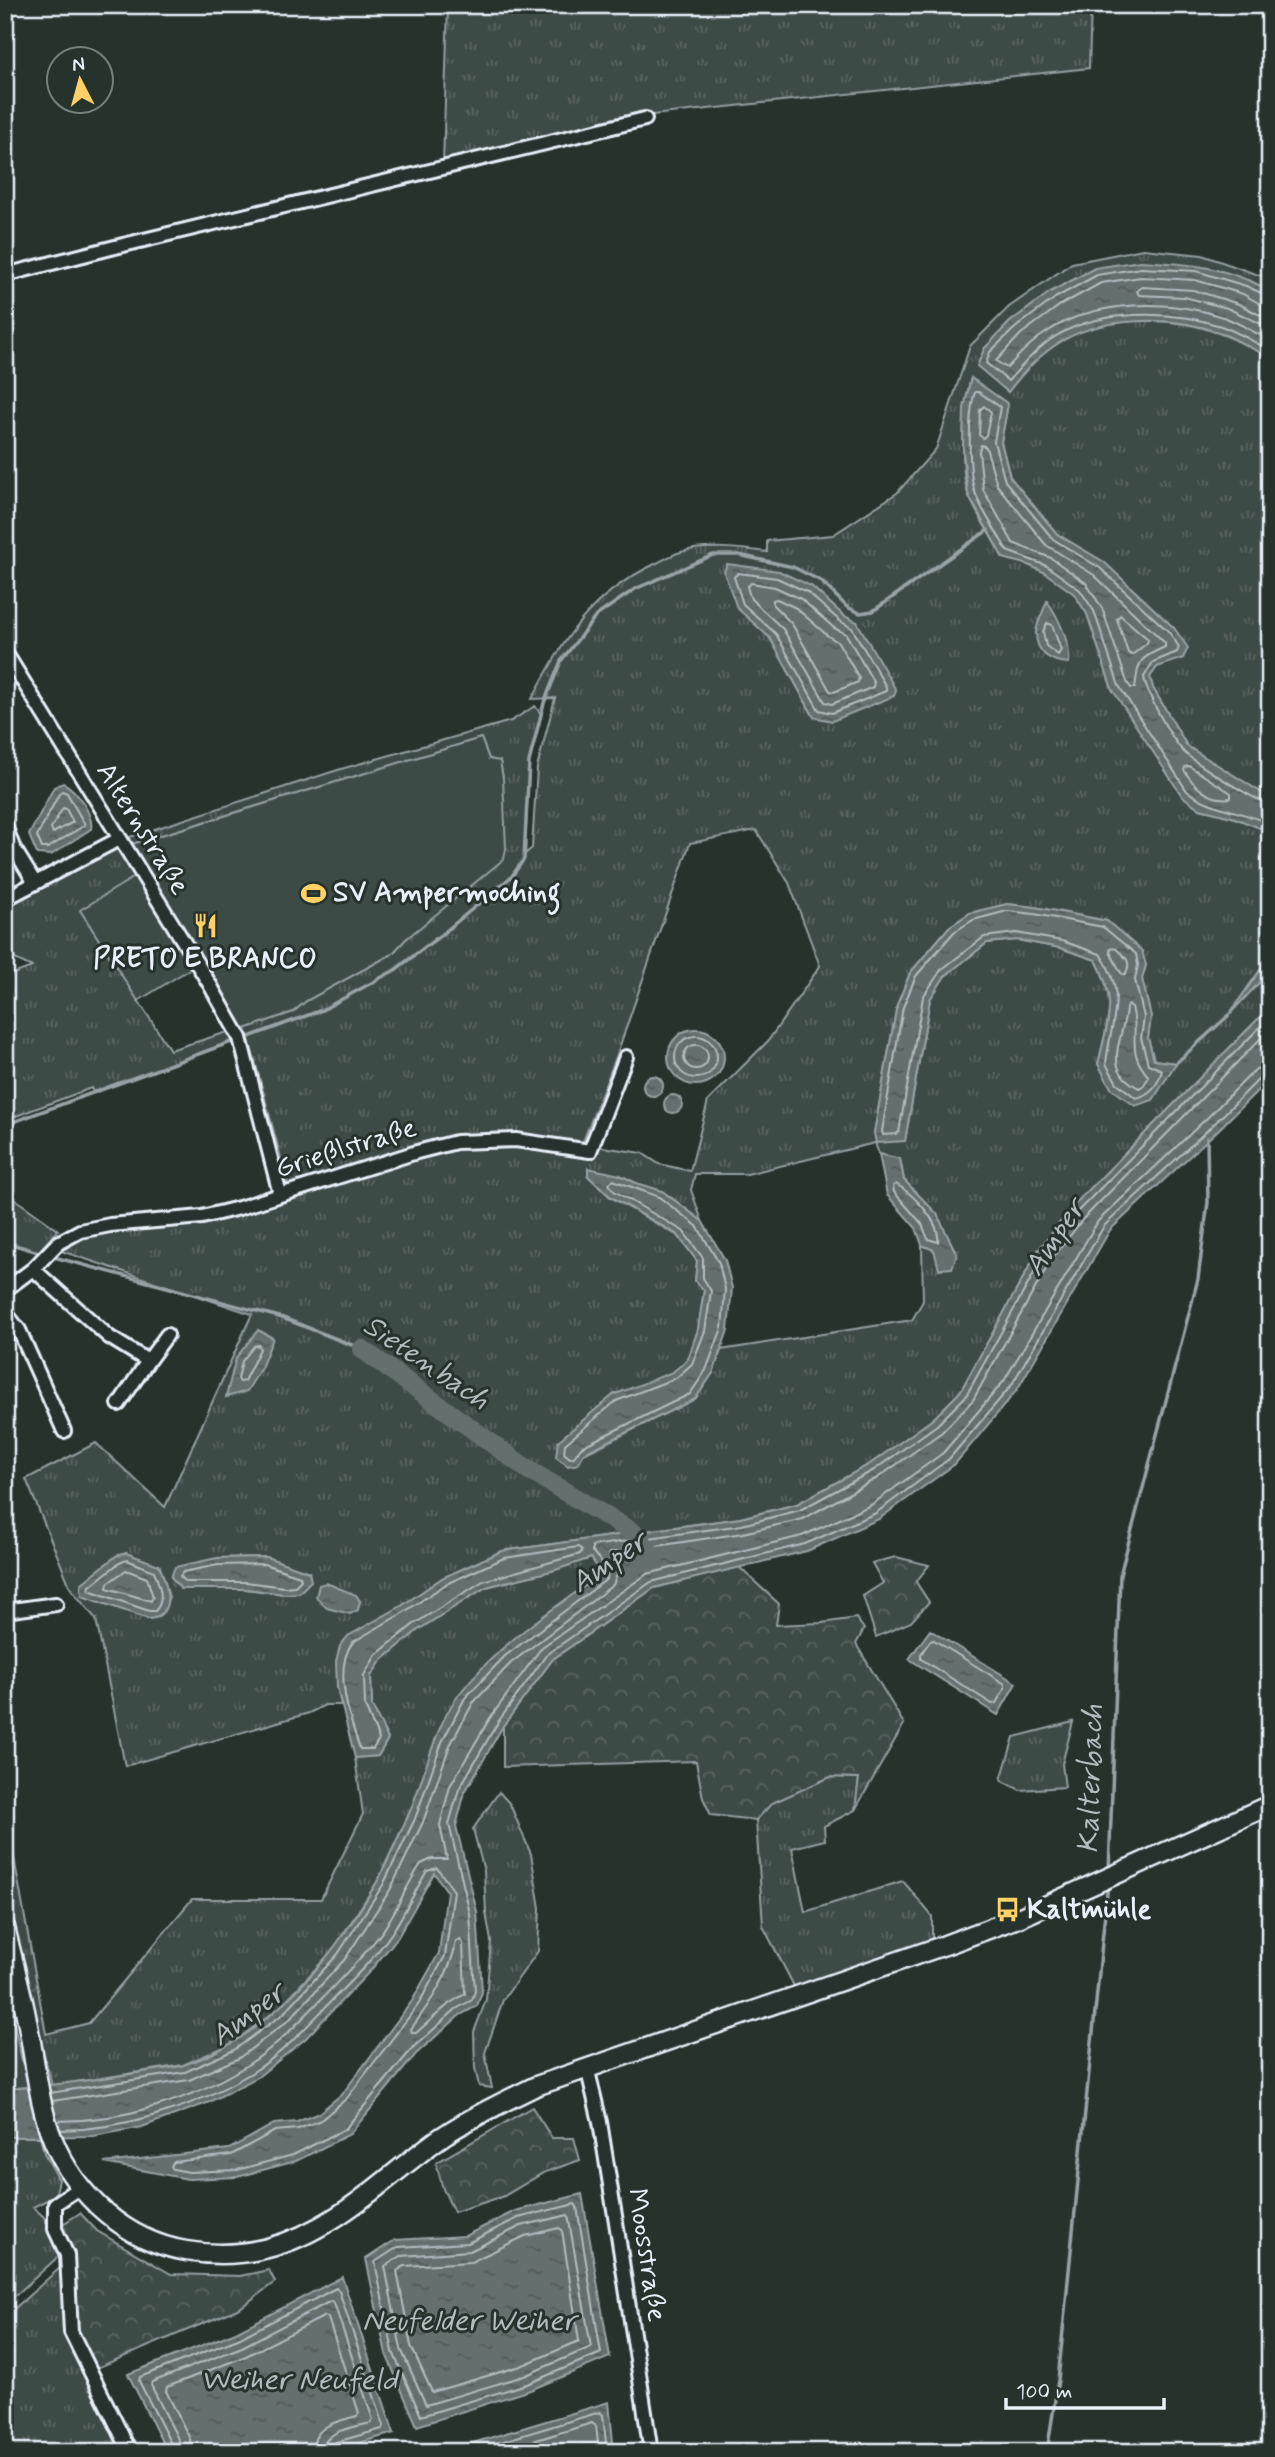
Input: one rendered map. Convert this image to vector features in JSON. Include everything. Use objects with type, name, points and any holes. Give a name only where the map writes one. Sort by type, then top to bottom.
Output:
[{"type":"main road","points":[[5,1927],[52,2139],[80,2187],[118,2222],[168,2248],[212,2255],[265,2250],[320,2227],[444,2136],[536,2086],[945,1945],[1086,1889],[1270,1805]]},
{"type":"street","points":[[5,275],[645,120]]},
{"type":"street","name":"Alternstraße","points":[[5,652],[209,983],[240,1038],[280,1194]]},
{"type":"street","points":[[5,825],[13,846],[35,883]]},
{"type":"street","points":[[5,899],[119,839]]},
{"type":"street","name":"Grießlstraße","points":[[5,1290],[33,1269],[58,1243],[80,1231],[110,1225],[202,1217],[417,1152],[464,1141],[516,1140],[590,1151],[626,1058]]},
{"type":"street","points":[[33,1269],[109,1336],[148,1361]]},
{"type":"street","points":[[5,1312],[19,1330],[64,1431]]},
{"type":"street","points":[[118,1404],[167,1335]]},
{"type":"street","points":[[5,1611],[56,1604]]},
{"type":"street","name":"Moosstraße","points":[[587,2067],[600,2122],[650,2452]]},
{"type":"street","points":[[80,2187],[55,2204],[54,2211],[55,2229],[68,2255],[71,2332],[130,2452]]},
{"type":"green space","points":[[448,5],[1091,5],[1089,68],[643,116],[443,165]]},
{"type":"green space","points":[[1143,249],[1202,255],[1270,279],[1270,291],[1249,280],[1095,268],[1051,292],[1010,322],[984,349],[1008,392],[1029,367],[1054,346],[1092,328],[1113,324],[1158,321],[1202,328],[1227,336],[1270,357],[1270,798],[1187,746],[1153,688],[1150,677],[1157,667],[1183,658],[1174,628],[1104,562],[1057,534],[1010,477],[1001,442],[1008,404],[971,378],[964,420],[963,455],[969,496],[1003,558],[1044,572],[1074,593],[1087,614],[1112,689],[1200,809],[1256,825],[1270,835],[1270,956],[1232,1010],[1270,971],[1270,1007],[1071,1208],[1038,1251],[960,1392],[933,1419],[870,1464],[797,1504],[740,1518],[502,1551],[442,1578],[403,1605],[337,1687],[341,1705],[325,1705],[309,1713],[125,1766],[96,1619],[71,1589],[26,1479],[96,1443],[165,1507],[252,1314],[61,1251],[88,1235],[213,1222],[292,1199],[246,1028],[293,1012],[306,1001],[392,954],[406,939],[503,805],[503,778],[500,762],[489,759],[481,738],[132,844],[130,837],[341,769],[511,721],[535,706],[541,714],[529,762],[525,854],[532,848],[537,768],[555,698],[532,699],[556,656],[582,619],[597,603],[634,575],[675,554],[712,548],[767,552],[767,541],[833,535],[897,493],[936,449],[970,346],[1009,307],[1072,263]],"holes":[[[811,586],[844,616],[857,622],[814,717],[770,638]],[[756,830],[789,883],[820,966],[768,1041],[708,1101],[690,1171],[659,1164],[642,1153],[582,1144],[616,1057],[690,843]],[[1007,904],[1107,921],[1146,965],[1142,979],[1151,1017],[1148,1038],[1154,1060],[1175,1063],[1098,1064],[1108,1023],[1109,1000],[1096,960],[1060,948],[1017,940],[987,943],[945,976],[930,999],[905,1141],[874,1133],[897,1005],[910,973],[949,927],[970,913]],[[875,1143],[879,1154],[900,1159],[904,1180],[937,1214],[957,1255],[922,1245],[923,1301],[912,1320],[721,1350],[713,1373],[695,1399],[584,1454],[613,1395],[663,1377],[687,1360],[697,1336],[704,1290],[695,1281],[697,1261],[678,1236],[610,1197],[588,1176],[620,1175],[662,1191],[702,1221],[691,1190],[695,1174],[747,1174]],[[266,1557],[309,1572],[284,1594],[246,1589],[181,1589],[217,1558]],[[159,1565],[169,1597],[159,1617],[149,1619],[82,1596]]]},
{"type":"green space","name":"SV Ampermoching","points":[[481,738],[489,759],[500,761],[506,849],[504,859],[406,939],[392,954],[306,1001],[293,1012],[242,1030],[132,844]]},
{"type":"green space","points":[[116,845],[136,876],[81,911],[170,1050],[231,1031],[234,1041],[94,1093],[91,1088],[5,1120],[5,977],[32,967],[15,959],[5,940],[5,903]]},
{"type":"green space","points":[[136,876],[193,967],[138,1001],[80,910]]},
{"type":"green space","points":[[5,1192],[58,1230],[38,1252],[5,1240]]},
{"type":"green space","points":[[896,1557],[929,1565],[916,1582],[929,1602],[911,1622],[876,1637],[863,1596],[883,1583],[872,1563]]},
{"type":"green space","points":[[591,1558],[603,1574],[500,1651],[408,1816],[377,1882],[333,1950],[278,2009],[231,2044],[183,2065],[52,2086],[16,1940],[5,1881],[5,1808],[46,2034],[89,2023],[192,1899],[321,1899],[363,1814],[355,1758],[378,1756],[388,1739],[372,1706],[371,1676],[381,1661],[418,1630],[486,1587]]},
{"type":"green space","points":[[739,1567],[779,1604],[776,1625],[856,1618],[864,1629],[856,1644],[904,1724],[855,1810],[859,1778],[830,1777],[772,1803],[756,1820],[711,1815],[703,1798],[696,1761],[503,1767],[503,1726],[553,1659],[654,1588]]},
{"type":"green space","points":[[1073,1722],[1062,1764],[1065,1787],[1020,1790],[1001,1780],[1014,1737]]},
{"type":"green space","points":[[830,1777],[859,1778],[855,1810],[824,1826],[825,1840],[792,1848],[805,1912],[903,1881],[932,1916],[932,1945],[795,1988],[763,1926],[756,1820],[772,1803]]},
{"type":"green space","points":[[499,1792],[510,1804],[531,1854],[540,1908],[538,1951],[503,2000],[485,2053],[492,2088],[479,2086],[475,2068],[474,2032],[486,2000],[491,1941],[486,1913],[484,1871],[473,1829]]},
{"type":"green space","points":[[5,1985],[28,2087],[5,2089]]},
{"type":"green space","points":[[532,2107],[552,2138],[574,2138],[580,2160],[543,2173],[504,2196],[454,2212],[443,2189],[436,2163]]},
{"type":"green space","points":[[5,2137],[40,2137],[44,2153],[59,2180],[55,2196],[33,2207],[44,2217],[60,2255],[5,2305]]},
{"type":"green space","points":[[80,2213],[97,2231],[171,2274],[240,2276],[269,2270],[275,2282],[240,2308],[92,2370],[71,2325],[70,2251],[55,2229]]},
{"type":"green space","points":[[62,2266],[67,2332],[72,2352],[134,2452],[5,2452],[5,2317]]},
{"type":"water","points":[[1140,261],[1175,263],[1222,271],[1270,291],[1270,357],[1221,333],[1202,327],[1136,321],[1092,328],[1072,336],[1041,356],[1008,392],[977,366],[984,349],[1010,322],[1050,292],[1095,268]]},
{"type":"water","points":[[971,378],[1008,404],[1001,442],[1010,477],[1057,534],[1104,562],[1174,628],[1188,648],[1183,658],[1157,667],[1150,677],[1153,688],[1187,746],[1270,798],[1270,835],[1265,830],[1232,817],[1200,809],[1182,796],[1112,689],[1087,614],[1074,594],[1044,572],[1003,558],[968,494],[963,452],[964,408]]},
{"type":"water","points":[[727,564],[779,571],[811,586],[844,616],[857,622],[896,690],[894,696],[832,721],[814,717],[770,638],[737,608],[724,572]]},
{"type":"water","points":[[1047,601],[1063,630],[1069,663],[1050,658],[1038,646],[1036,629]]},
{"type":"water","points":[[63,783],[83,803],[90,817],[91,829],[51,855],[37,854],[29,835],[54,787]]},
{"type":"water","points":[[1007,904],[1107,921],[1142,951],[1146,965],[1142,979],[1151,1017],[1148,1038],[1154,1060],[1176,1063],[1153,1100],[1135,1106],[1111,1088],[1098,1064],[1108,1023],[1109,1000],[1096,960],[1060,948],[1017,940],[987,943],[945,976],[930,999],[905,1141],[876,1143],[874,1133],[897,1005],[910,973],[949,927],[970,913]]},
{"type":"water","points":[[1270,956],[1270,971],[1228,1016]]},
{"type":"water","name":"Amper","points":[[1270,1007],[1270,1078],[1110,1230],[1017,1390],[955,1464],[879,1519],[807,1551],[654,1588],[553,1659],[503,1726],[465,1792],[456,1826],[477,1912],[482,1992],[477,2006],[460,2015],[416,2054],[350,2134],[296,2161],[237,2177],[188,2179],[104,2163],[229,2149],[274,2124],[297,2122],[319,2113],[343,2093],[412,2001],[439,1953],[447,1891],[434,1873],[398,1937],[370,1971],[305,2039],[258,2077],[207,2103],[142,2127],[94,2136],[5,2137],[5,2089],[88,2080],[184,2065],[215,2052],[271,2015],[296,1991],[341,1938],[377,1882],[411,1809],[442,1724],[460,1693],[509,1643],[602,1574],[591,1558],[486,1587],[418,1630],[381,1661],[371,1676],[372,1706],[388,1739],[378,1756],[355,1758],[337,1687],[336,1661],[340,1646],[348,1636],[403,1605],[442,1578],[502,1551],[741,1518],[797,1504],[870,1464],[933,1419],[960,1392],[1038,1251],[1071,1208]]},
{"type":"water","points":[[691,1029],[701,1029],[716,1037],[722,1046],[722,1068],[716,1077],[701,1085],[691,1085],[673,1073],[668,1062],[668,1052],[680,1034]]},
{"type":"water","points":[[649,1076],[657,1076],[663,1086],[657,1096],[649,1096],[643,1090],[643,1082]]},
{"type":"water","points":[[673,1095],[679,1098],[682,1104],[679,1110],[673,1113],[667,1110],[664,1104],[667,1098]]},
{"type":"water","points":[[879,1154],[900,1159],[904,1180],[937,1214],[957,1255],[952,1268],[939,1269],[934,1250],[922,1245],[916,1228],[887,1195]]},
{"type":"water","points":[[588,1168],[620,1175],[662,1191],[702,1221],[725,1260],[732,1288],[728,1330],[713,1373],[695,1399],[584,1453],[578,1464],[568,1466],[556,1457],[558,1441],[613,1395],[673,1372],[688,1359],[698,1329],[704,1290],[695,1281],[697,1261],[678,1235],[610,1196],[588,1176]]},
{"type":"water","points":[[258,1330],[273,1338],[261,1368],[247,1391],[226,1397],[236,1358]]},
{"type":"water","points":[[126,1553],[159,1565],[168,1597],[167,1605],[158,1616],[149,1619],[82,1596],[81,1584],[116,1556]]},
{"type":"water","points":[[266,1557],[309,1572],[311,1581],[299,1593],[284,1594],[246,1589],[181,1589],[171,1577],[175,1567],[217,1558]]},
{"type":"water","points":[[326,1583],[356,1595],[360,1601],[358,1610],[350,1614],[327,1608],[316,1597],[319,1585]]},
{"type":"water","points":[[930,1630],[1016,1683],[998,1715],[909,1659]]},
{"type":"water","name":"Neufelder Weiher","points":[[582,2194],[610,2357],[530,2390],[417,2426],[386,2354],[366,2259],[395,2240],[465,2236],[515,2211]]},
{"type":"water","name":"Weiher Neufeld","points":[[342,2277],[394,2433],[327,2452],[167,2452],[128,2374],[236,2332]]},
{"type":"water","points":[[609,2402],[614,2452],[443,2452]]},
{"type":"waterway","points":[[249,1037],[322,1010],[395,970],[512,876],[524,859],[529,762],[544,703],[561,661],[596,616],[635,589],[713,555],[739,555],[793,567],[821,581],[847,607],[860,613],[873,611],[988,530]]},
{"type":"waterway","points":[[1176,1063],[1228,1016]]},
{"type":"waterway","points":[[5,1125],[234,1041]]},
{"type":"waterway","name":"Kalterbach","points":[[1109,1872],[1120,1575],[1198,1279],[1208,1202],[1207,1138]]},
{"type":"waterway","name":"Sietenbach","points":[[5,1242],[38,1252]]},
{"type":"waterway","name":"Sietenbach","points":[[50,1256],[283,1318],[362,1349]]},
{"type":"waterway","name":"Sietenbach","points":[[362,1349],[527,1469],[634,1533],[649,1551]]},
{"type":"waterway","name":"Kalterbach","points":[[1047,2452],[1058,2380],[1108,1883]]},
{"type":"place","name":"SV Ampermoching","points":[[313,893]]},
{"type":"place","name":"PRETO E BRANCO","points":[[205,925]]},
{"type":"place","name":"Kaltmühle","points":[[1007,1910]]}]
